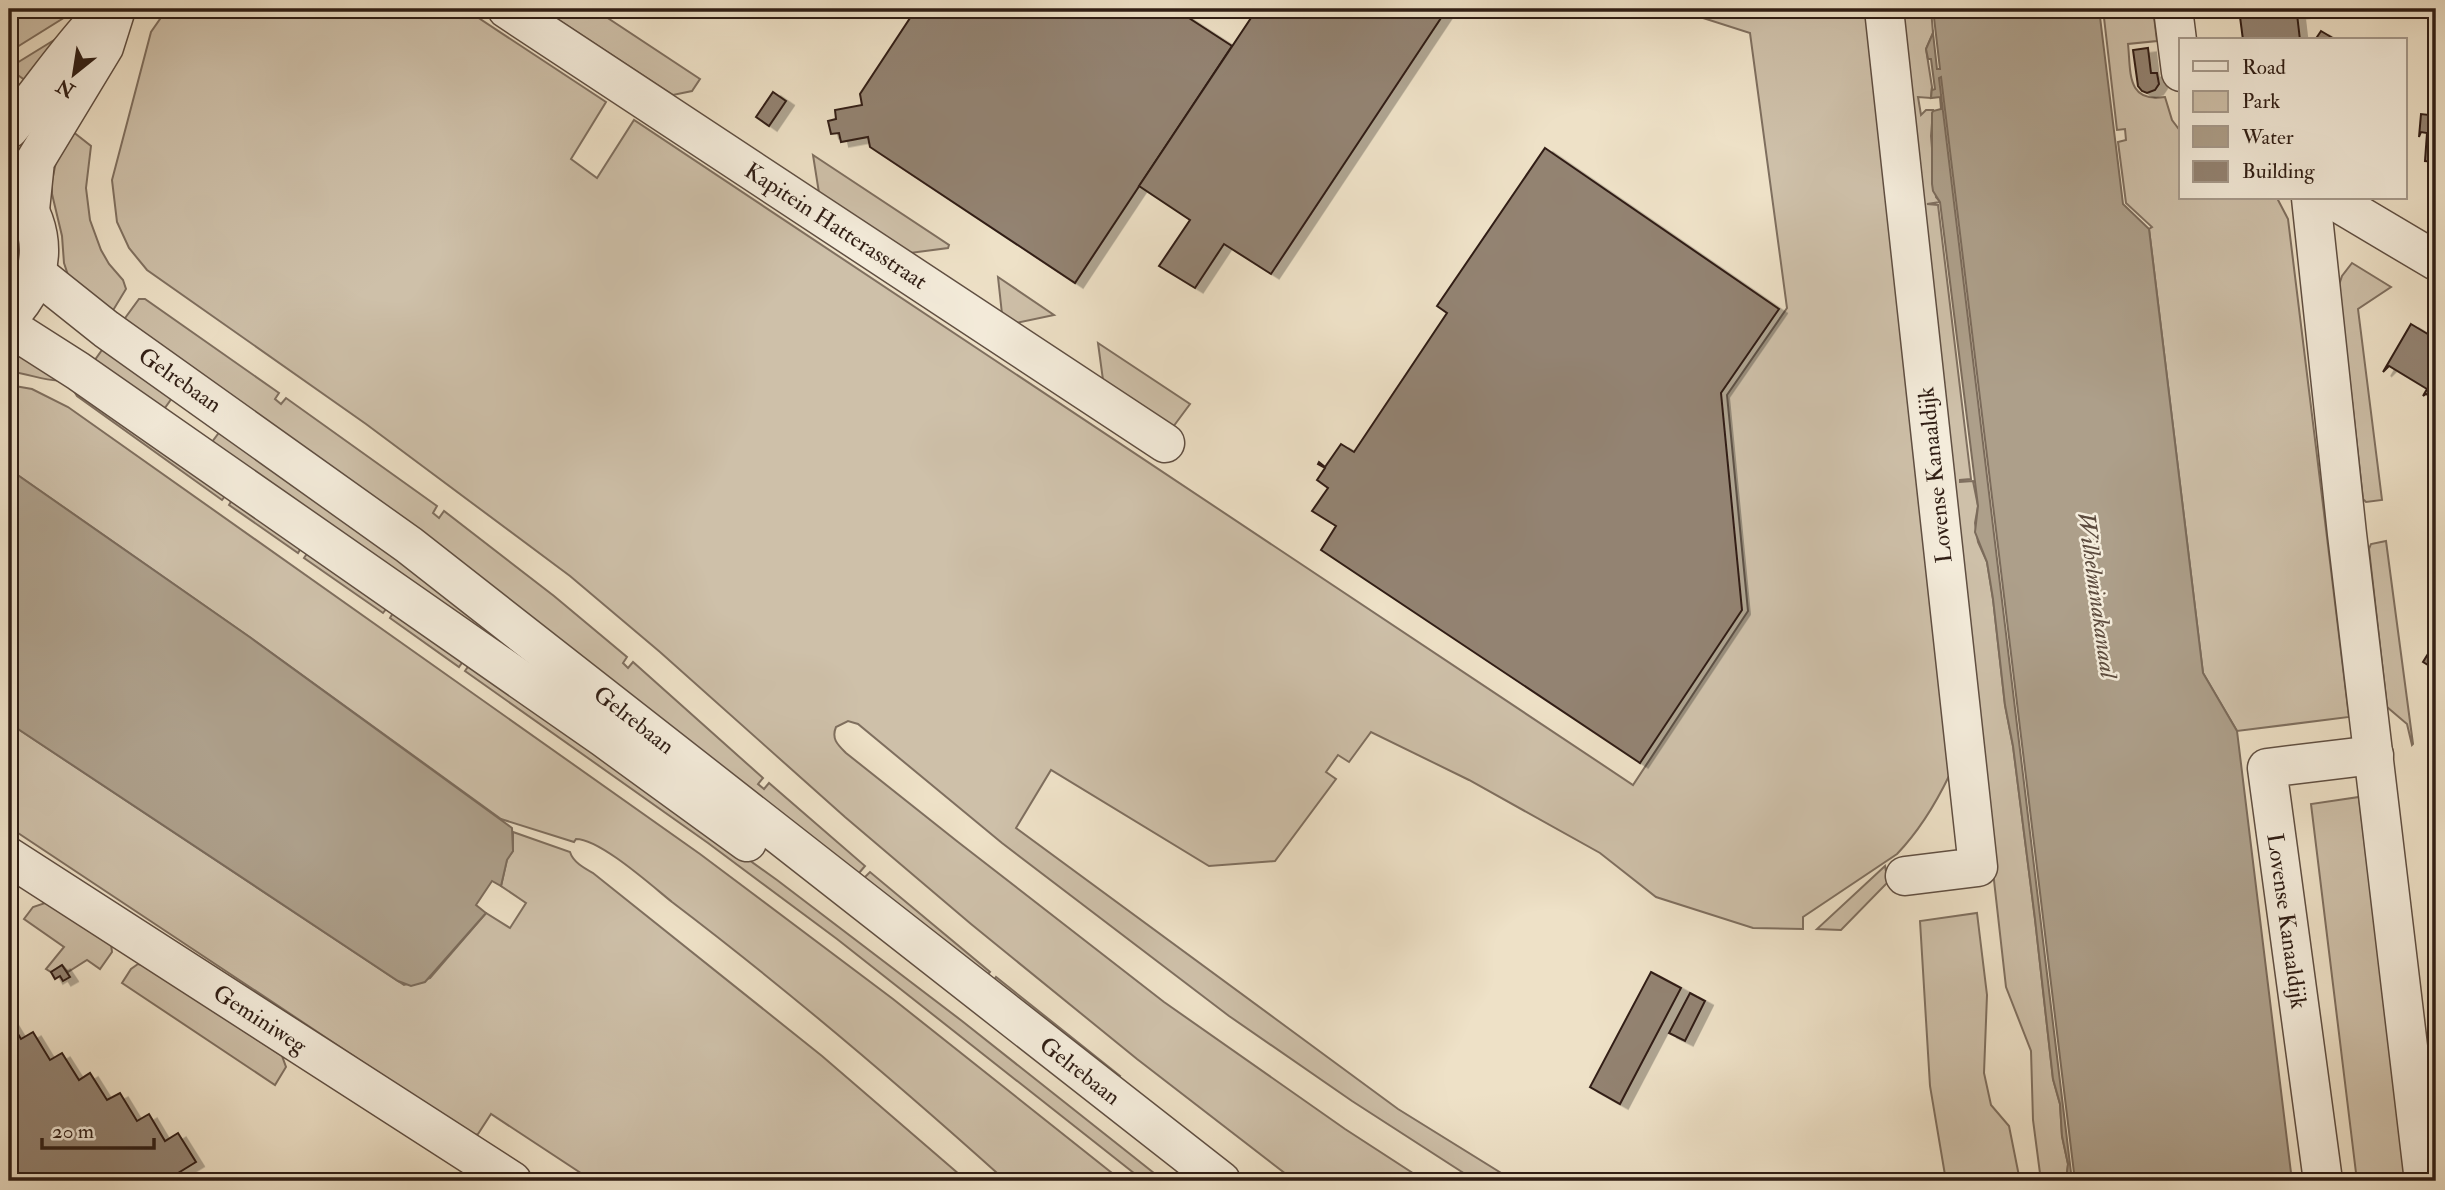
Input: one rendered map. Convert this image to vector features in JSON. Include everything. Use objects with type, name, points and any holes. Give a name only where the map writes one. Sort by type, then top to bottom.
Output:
[{"type":"street","points":[[9,129],[38,96],[83,34],[108,9]]},
{"type":"street","points":[[9,317],[24,301],[37,274],[40,252],[37,230],[19,196],[35,161],[104,47],[116,9]]},
{"type":"street","name":"Kapitein Hatterasstraat","points":[[507,9],[1165,443]]},
{"type":"street","name":"Lovense Kanaaldijk","points":[[1884,9],[1978,867],[1905,876]]},
{"type":"street","points":[[2173,9],[2179,56]]},
{"type":"street","points":[[2311,200],[2348,547],[2424,1181]]},
{"type":"street","points":[[2333,200],[2436,261]]},
{"type":"street","name":"Gelrebaan","points":[[37,274],[106,328],[409,545],[1221,1181]]},
{"type":"street","name":"Gelrebaan","points":[[9,327],[135,410],[581,722],[746,841],[947,994],[1183,1181]]},
{"type":"street","name":"Lovense Kanaaldijk","points":[[2323,1181],[2267,768],[2374,755]]},
{"type":"street","name":"Geminiweg","points":[[9,857],[512,1181]]},
{"type":"green space","points":[[9,9],[78,9],[9,52]]},
{"type":"green space","points":[[167,9],[465,9],[606,102],[571,159],[597,178],[634,120],[1633,785],[1748,611],[1727,395],[1787,308],[1750,33],[1675,9],[1876,9],[1949,776],[1926,817],[1897,854],[1803,917],[1803,929],[1753,928],[1656,897],[1600,853],[1469,780],[1371,732],[1349,762],[1338,755],[1326,772],[1336,779],[1275,861],[1209,866],[1051,770],[1016,828],[1398,1109],[1514,1181],[1476,1181],[1352,1101],[1229,1016],[1002,843],[858,724],[848,721],[836,727],[835,738],[846,753],[1164,1002],[1345,1129],[1425,1181],[1295,1181],[1137,1059],[971,924],[570,576],[366,424],[147,270],[129,248],[117,222],[112,180],[151,32]]},
{"type":"green space","points":[[542,9],[594,9],[700,79],[692,91],[673,95]]},
{"type":"green space","points":[[1896,9],[1931,9],[1933,33],[1926,49],[1932,87],[1931,98],[1918,97],[1921,115],[1926,110],[1933,110],[1931,136],[1936,197],[1940,202],[1927,204],[1938,205],[1971,479],[1960,482],[1973,481],[1978,506],[1975,523],[1978,542],[1987,562],[1993,599],[2053,1079],[2060,1104],[2062,1136],[2068,1164],[2066,1181],[2041,1181],[2033,1120],[2031,1051],[2006,987]]},
{"type":"green space","points":[[2103,9],[2153,9],[2157,41],[2128,44],[2131,75],[2137,90],[2143,95],[2152,98],[2165,97],[2172,120],[2179,129],[2179,200],[2278,200],[2288,219],[2349,717],[2237,731],[2203,673],[2149,229],[2152,227],[2126,203],[2118,142],[2126,140],[2125,129],[2117,130]]},
{"type":"green space","points":[[72,29],[32,85],[12,71],[12,66]]},
{"type":"green space","points":[[72,131],[91,146],[86,188],[90,220],[101,250],[123,280],[126,289],[109,317],[68,275],[64,263],[52,181],[57,157]]},
{"type":"green space","points":[[813,155],[949,245],[948,248],[910,253],[819,193]]},
{"type":"green space","points":[[2352,263],[2391,287],[2358,309],[2382,500],[2366,502],[2363,499],[2339,285]]},
{"type":"green space","points":[[998,277],[1054,315],[1016,323],[1002,314]]},
{"type":"green space","points":[[139,299],[145,299],[279,393],[275,399],[281,404],[286,398],[437,506],[433,513],[439,518],[444,511],[554,596],[627,657],[623,663],[628,668],[633,662],[763,778],[758,784],[764,789],[769,783],[865,866],[859,873],[864,878],[870,872],[990,972],[985,978],[991,984],[996,977],[1120,1076],[1114,1085],[120,325]]},
{"type":"green space","points":[[107,343],[177,391],[162,412],[92,364]]},
{"type":"green space","points":[[1098,343],[1190,404],[1173,427],[1103,380]]},
{"type":"green space","points":[[9,353],[20,354],[62,380],[9,372]]},
{"type":"green space","points":[[9,385],[32,389],[68,407],[700,854],[893,999],[1122,1181],[1006,1181],[842,1038],[626,864],[586,841],[576,839],[574,842],[501,819],[251,638],[9,469]]},
{"type":"green space","points":[[74,391],[229,491],[222,500],[77,396]]},
{"type":"green space","points":[[224,426],[514,641],[515,654],[209,446]]},
{"type":"green space","points":[[235,495],[304,543],[298,553],[229,505]]},
{"type":"green space","points":[[2386,541],[2412,745],[2407,724],[2387,707],[2369,549],[2371,544]]},
{"type":"green space","points":[[311,548],[390,604],[383,613],[304,558]]},
{"type":"green space","points":[[396,608],[466,657],[459,667],[390,618]]},
{"type":"green space","points":[[472,661],[777,880],[962,1021],[1164,1181],[1144,1181],[837,939],[708,843],[465,671]]},
{"type":"green space","points":[[9,723],[404,985],[430,978],[486,913],[510,928],[526,903],[501,886],[507,859],[513,851],[513,832],[570,852],[579,864],[822,1056],[967,1181],[593,1181],[491,1114],[474,1136],[9,827]]},
{"type":"green space","points":[[2359,797],[2406,1181],[2357,1181],[2311,804]]},
{"type":"green space","points":[[1885,866],[1888,882],[1841,930],[1817,929]]},
{"type":"green space","points":[[48,902],[111,944],[112,952],[100,969],[87,960],[68,972],[62,965],[51,972],[46,969],[64,947],[24,919],[33,907]]},
{"type":"green space","points":[[1977,913],[1987,995],[1984,1073],[1991,1105],[2009,1126],[2020,1181],[1946,1181],[1930,1086],[1920,921]]},
{"type":"green space","points":[[138,964],[146,966],[282,1056],[286,1067],[275,1085],[122,983],[131,969]]},
{"type":"water","name":"Wilhelminakanaal","points":[[1933,9],[2099,9],[2123,204],[2149,229],[2203,673],[2237,731],[2292,1181],[2075,1181],[1941,77],[1939,78],[2072,1181],[2066,1181],[2068,1164],[2062,1136],[2060,1104],[2053,1079],[1993,599],[1987,562],[1975,532],[1978,506],[1940,202],[1932,184],[1932,113],[1941,109],[1940,97],[1931,98],[1932,87],[1932,90],[1935,89],[1931,59],[1928,59],[1926,49],[1933,33],[1937,69],[1940,69]]},
{"type":"water","points":[[9,469],[251,638],[512,828],[513,851],[507,860],[501,886],[492,881],[476,905],[486,913],[425,982],[411,986],[398,981],[9,723]]},
{"type":"building","points":[[916,9],[1175,9],[1232,46],[1075,283],[870,147],[868,137],[841,142],[839,133],[831,134],[828,121],[836,119],[835,110],[862,105],[860,94]]},
{"type":"building","points":[[1257,9],[1447,9],[1271,274],[1224,244],[1195,288],[1159,266],[1190,220],[1139,186]]},
{"type":"building","points":[[2239,9],[2322,10],[2297,14],[2300,38],[2243,38]]},
{"type":"building","points":[[2321,31],[2333,38],[2316,38]]},
{"type":"building","points":[[2435,46],[2436,162],[2425,161],[2427,133],[2421,132],[2419,137],[2421,114],[2429,115]]},
{"type":"building","points":[[2148,48],[2151,73],[2157,73],[2159,84],[2155,90],[2147,93],[2138,86],[2133,50]]},
{"type":"building","points":[[773,92],[786,101],[769,126],[756,117]]},
{"type":"building","points":[[1545,148],[1779,309],[1721,393],[1742,610],[1640,763],[1321,550],[1336,526],[1312,511],[1328,488],[1317,480],[1325,468],[1318,464],[1319,462],[1325,467],[1341,444],[1354,452],[1447,313],[1437,306]]},
{"type":"building","points":[[2411,324],[2436,339],[2436,400],[2426,394],[2423,396],[2427,389],[2389,366],[2383,372]]},
{"type":"building","points":[[2436,641],[2436,670],[2423,662]]},
{"type":"building","points":[[62,965],[70,977],[63,981],[60,976],[55,979],[51,972]]},
{"type":"building","points":[[1651,972],[1681,988],[1620,1104],[1590,1087]]},
{"type":"building","points":[[1690,993],[1705,1001],[1685,1041],[1669,1033]]},
{"type":"building","points":[[9,1019],[21,1039],[33,1032],[50,1060],[62,1053],[79,1080],[90,1073],[107,1100],[120,1093],[137,1121],[149,1114],[165,1141],[178,1133],[196,1162],[165,1181],[9,1181]]}]
